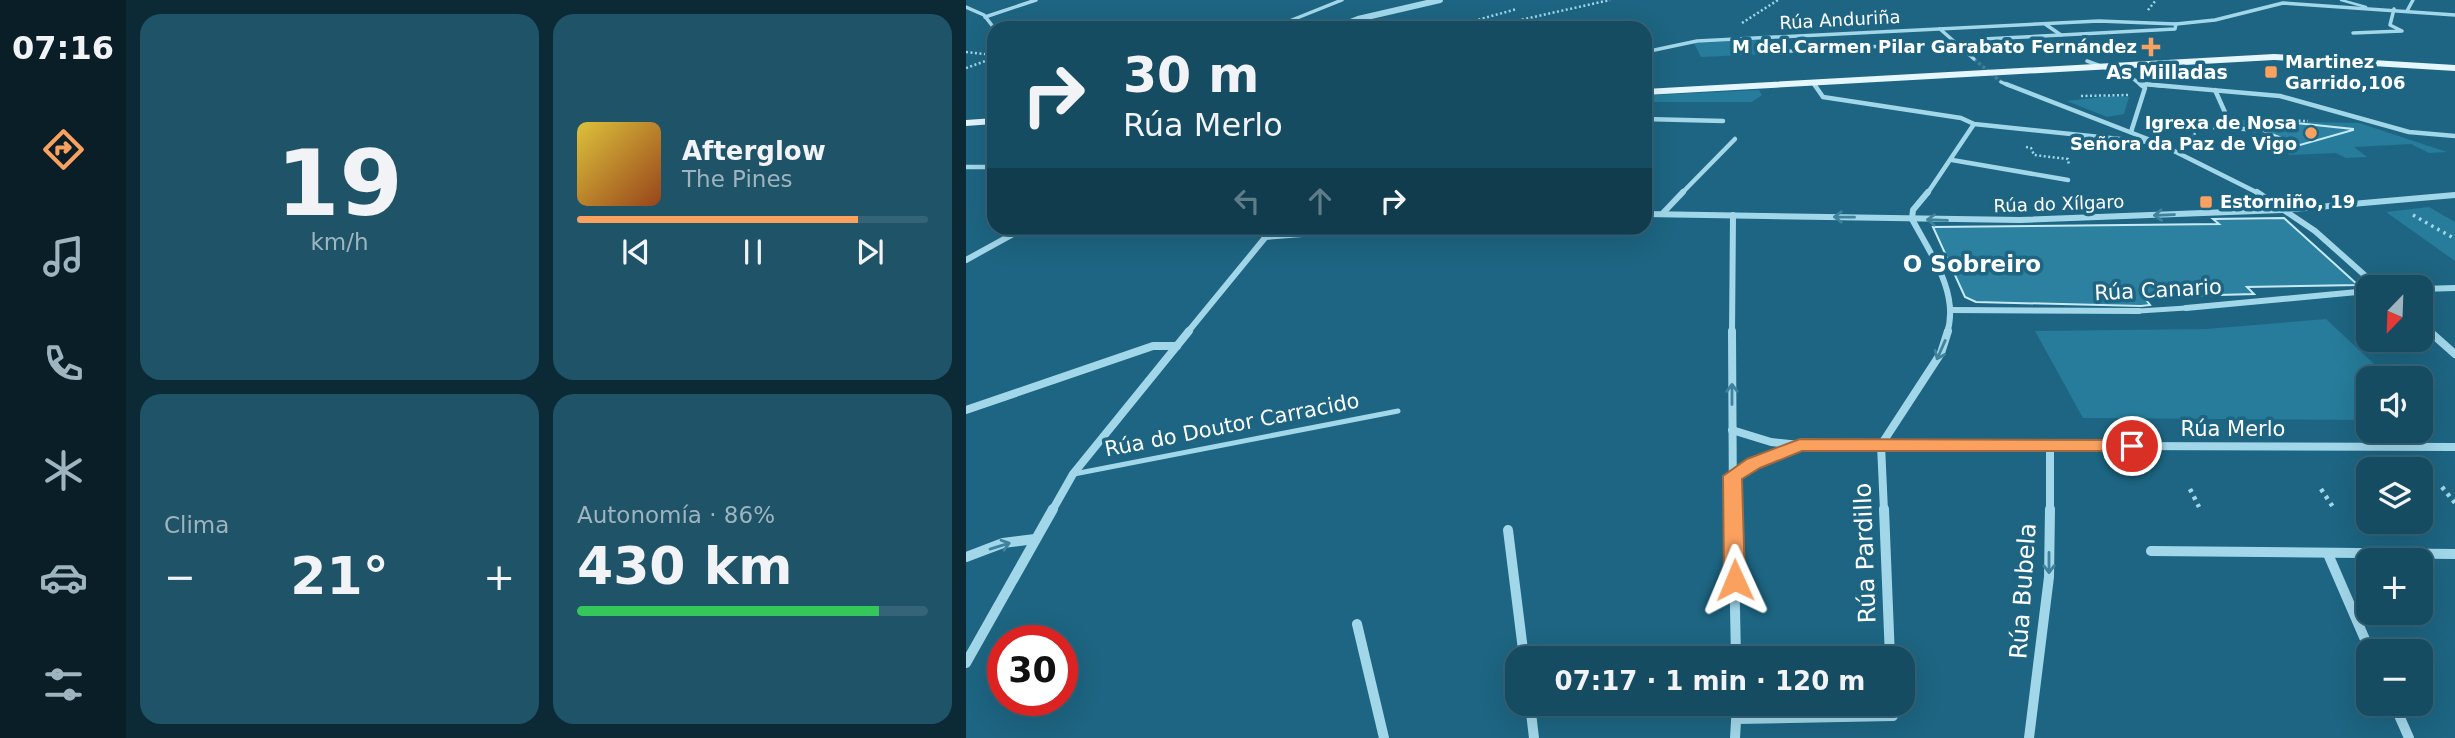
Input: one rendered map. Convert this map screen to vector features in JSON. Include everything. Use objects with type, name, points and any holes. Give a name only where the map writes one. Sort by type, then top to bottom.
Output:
[{"type":"main road","points":[[1652,85],[2274,52],[2455,68]]},
{"type":"main road","points":[[1652,92],[2256,58],[2455,68]]},
{"type":"main road","points":[[966,123],[987,122]]},
{"type":"main road","points":[[966,131],[987,130]]},
{"type":"street","points":[[985,17],[1036,0]]},
{"type":"street","points":[[1290,21],[1342,0]]},
{"type":"street","points":[[1353,21],[1440,0]]},
{"type":"street","points":[[2407,10],[2413,0]]},
{"type":"street","name":"Rúa Anduriña","points":[[1652,51],[1697,41],[2099,21],[2176,24],[2215,20],[2283,3],[2455,15]]},
{"type":"street","points":[[966,7],[988,21]]},
{"type":"street","points":[[2353,33],[2402,31],[2390,25],[2394,9]]},
{"type":"street","points":[[2045,24],[2062,35]]},
{"type":"street","points":[[1983,39],[2175,29],[2176,24]]},
{"type":"street","points":[[1940,29],[1973,59]]},
{"type":"street","points":[[1823,35],[1837,49]]},
{"type":"street","points":[[1775,52],[1904,45]]},
{"type":"street","points":[[2087,61],[2143,84],[2280,96],[2409,132],[2455,136]]},
{"type":"street","points":[[2001,82],[2160,144],[2238,181],[2305,223],[2364,275]]},
{"type":"street","points":[[1813,83],[1823,97],[1961,118],[1974,124],[2160,144]]},
{"type":"street","points":[[2130,132],[2143,97],[2143,84]]},
{"type":"street","points":[[2215,90],[2232,128],[2256,130]]},
{"type":"street","points":[[1652,119],[1723,121]]},
{"type":"street","points":[[1881,445],[1941,353],[1951,323],[1947,286],[1912,219],[1913,210],[1952,160],[1974,124]]},
{"type":"street","points":[[1663,213],[1735,139]]},
{"type":"street","points":[[1952,160],[2069,178]]},
{"type":"street","points":[[966,167],[987,167]]},
{"type":"street","name":"Rúa do Xílgaro","points":[[1652,214],[2020,220],[2282,210],[2455,194]]},
{"type":"street","points":[[1733,215],[1732,476],[1736,646]]},
{"type":"street","points":[[966,260],[1011,235]]},
{"type":"street","points":[[1265,237],[1291,235]]},
{"type":"street","name":"Rúa do Doutor Carracido","points":[[966,663],[1073,474],[1265,237]]},
{"type":"street","points":[[2433,289],[2455,288]]},
{"type":"street","name":"Rúa Canario","points":[[1950,310],[2139,311],[2356,292]]},
{"type":"street","points":[[2433,335],[2455,354]]},
{"type":"street","points":[[966,410],[1153,346],[1177,346]]},
{"type":"street","name":"Rúa Merlo","points":[[1732,430],[1771,442],[1800,445],[2455,447]]},
{"type":"street","name":"Rúa Merlo","points":[[1732,476],[1753,464],[1800,445]]},
{"type":"street","name":"Rúa Pardillo","points":[[1881,445],[1889,646]]},
{"type":"street","name":"Rúa Bubela","points":[[2029,738],[2049,577],[2050,446]]},
{"type":"street","points":[[1507,530],[1522,646]]},
{"type":"street","points":[[966,557],[1003,543],[1035,538]]},
{"type":"street","points":[[2151,551],[2455,554]]},
{"type":"street","points":[[2328,554],[2365,639]]},
{"type":"street","points":[[1357,624],[1384,738]]},
{"type":"street","points":[[1531,716],[1534,738]]},
{"type":"street","points":[[1735,738],[1737,719],[1893,716]]},
{"type":"street","points":[[2399,716],[2409,738]]},
{"type":"lane","points":[[2341,0],[2366,7]]},
{"type":"lane","name":"Rúa do Doutor Carracido","points":[[1073,474],[1212,444],[1398,411]]},
{"type":"path","points":[[1518,21],[1610,0]]},
{"type":"path","points":[[1473,21],[1517,9]]},
{"type":"path","points":[[966,52],[987,55]]},
{"type":"path","points":[[966,68],[987,59]]},
{"type":"path","points":[[2053,102],[2116,94],[2143,97]]},
{"type":"path","points":[[2266,120],[2320,121]]},
{"type":"path","points":[[2160,144],[2193,136],[2197,129],[2232,128]]},
{"type":"path","points":[[2020,147],[2031,148],[2034,155],[2068,159],[2069,178]]},
{"type":"path","points":[[2403,209],[2455,239]]},
{"type":"path","points":[[2442,487],[2455,503]]},
{"type":"path","points":[[2190,489],[2199,507]]},
{"type":"path","points":[[2321,489],[2333,507]]},
{"type":"shaded area","points":[[1756,40],[1767,54],[1701,57],[1694,43]]},
{"type":"shaded area","points":[[1759,90],[1762,95],[1752,102],[1652,102],[1654,95]]},
{"type":"shaded area","points":[[2110,96],[2129,97],[2124,114],[2107,117],[2067,101]]},
{"type":"shaded area","points":[[2240,120],[2359,123],[2447,152],[2429,153],[2411,144],[2354,147],[2367,157],[2346,158],[2336,153],[2289,155],[2278,139],[2262,133],[2259,129],[2240,125]]},
{"type":"shaded area","points":[[2429,207],[2455,222],[2455,261],[2386,212]]},
{"type":"shaded area","points":[[2326,319],[2356,347],[2356,352],[2361,352],[2376,366],[2356,366],[2356,420],[2083,418],[2035,331],[2206,329]]},
{"type":"building","name":"Igrexa de Nosa Señora da Paz de Vigo","points":[[2249,118],[2353,130],[2300,145],[2248,124]]},
{"type":"building","points":[[2284,218],[2356,285],[2247,287],[2254,294],[2144,297],[2150,305],[2141,306],[1976,302],[1965,297],[1933,227],[2219,224],[2213,219]]},
{"type":"tunnel","points":[[1974,59],[2001,82]]},
{"type":"place","name":"M del Carmen Pilar Garabato Fernández","points":[[2151,47]]},
{"type":"place","name":"Martinez Garrido,106","points":[[2271,72]]},
{"type":"place","name":"Igrexa de Nosa Señora da Paz de Vigo","points":[[2311,133]]},
{"type":"place","name":"Estorniño, 19","points":[[2206,202]]},
{"type":"district","name":"As Milladas","points":[[2167,72]]},
{"type":"district","name":"O Sobreiro","points":[[1972,264]]},
{"type":"route","points":[[1735,580],[1732,476],[1772,455],[1800,445],[2132,446]]}]
